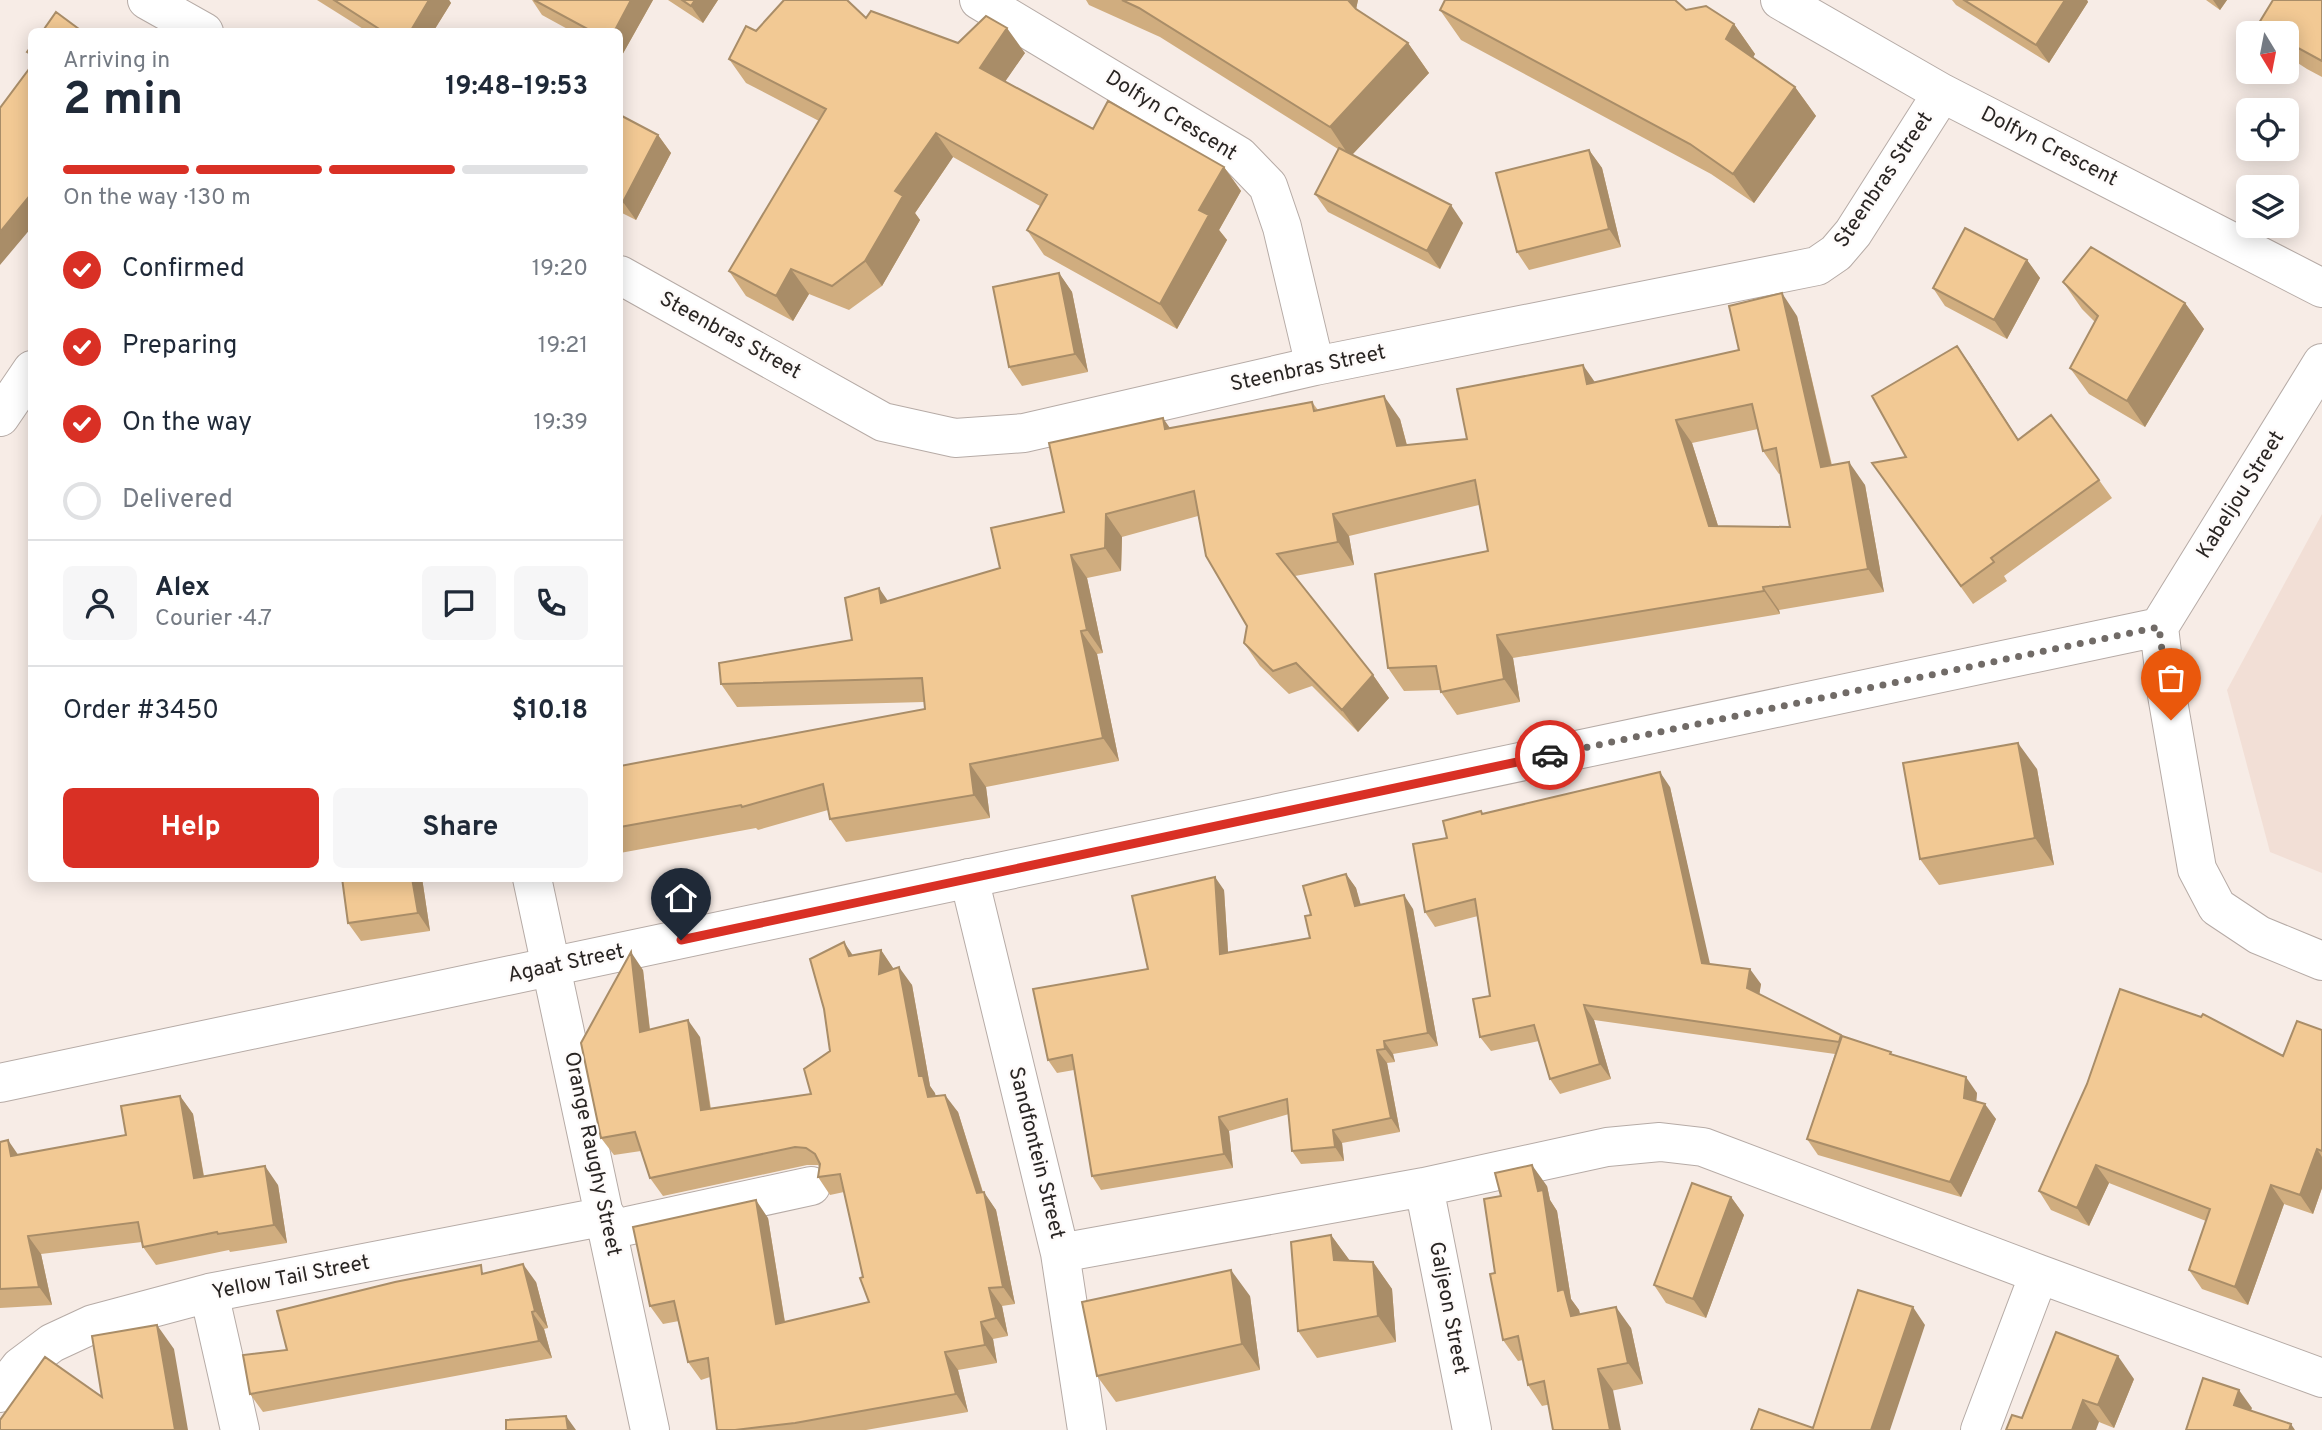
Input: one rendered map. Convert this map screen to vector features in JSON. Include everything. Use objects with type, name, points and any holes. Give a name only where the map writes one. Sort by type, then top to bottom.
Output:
[{"type":"street","points":[[147,0],[197,28]]},
{"type":"street","name":"Dolfyn Crescent","points":[[979,0],[1239,156],[1268,186],[1282,227],[1315,366]]},
{"type":"street","name":"Dolfyn Crescent","points":[[1780,0],[1942,93],[2322,288]]},
{"type":"street","name":"Steenbras Street","points":[[623,279],[883,422],[955,438],[1024,433],[1315,366],[1817,266],[1836,253],[1853,233],[1942,93]]},
{"type":"street","name":"Kabeljou Street","points":[[2159,627],[2322,363]]},
{"type":"street","points":[[0,417],[28,376]]},
{"type":"street","points":[[2159,627],[2166,695],[2197,869],[2217,907],[2259,936],[2322,961]]},
{"type":"street","name":"Agaat Street","points":[[0,1083],[2159,627]]},
{"type":"street","name":"Sandfontein Street","points":[[969,878],[1060,1253],[1087,1430]]},
{"type":"street","name":"Orange Raughy Street","points":[[533,882],[650,1430]]},
{"type":"street","points":[[1060,1253],[1424,1187],[1606,1147],[1660,1142],[1703,1146],[2322,1378]]},
{"type":"street","name":"Yellow Tail Street","points":[[0,1393],[20,1367],[52,1343],[72,1333],[93,1324],[209,1293],[811,1186]]},
{"type":"street","name":"Galjeon Street","points":[[1424,1187],[1472,1430]]},
{"type":"street","points":[[1980,1430],[2039,1274]]},
{"type":"street","points":[[209,1293],[240,1430]]},
{"type":"shaded area","points":[[2322,514],[2322,873],[2270,852],[2227,690]]},
{"type":"building","points":[[334,0],[429,0],[412,28],[378,28]]},
{"type":"building","points":[[534,0],[631,0],[616,28],[586,28]]},
{"type":"building","points":[[682,0],[695,0],[691,6]]},
{"type":"building","points":[[784,0],[847,0],[866,18],[871,11],[958,43],[986,16],[1007,28],[980,68],[1093,129],[1108,101],[1224,167],[1199,210],[1209,215],[1160,304],[1027,230],[1047,195],[936,133],[895,191],[903,196],[865,261],[832,286],[791,269],[776,296],[729,271],[826,109],[729,59],[746,26],[756,31]]},
{"type":"building","points":[[1122,0],[1348,0],[1356,9],[1408,43],[1330,127]]},
{"type":"building","points":[[1445,0],[1675,0],[1686,10],[1706,6],[1734,24],[1726,39],[1795,87],[1733,174],[1690,144],[1440,10]]},
{"type":"building","points":[[1964,0],[2065,0],[2036,45]]},
{"type":"building","points":[[2273,0],[2322,0],[2322,61],[2300,49],[2300,21],[2260,21]]},
{"type":"building","points":[[56,12],[78,28],[45,28]]},
{"type":"building","points":[[28,70],[28,198],[0,232],[0,108]]},
{"type":"building","points":[[623,117],[658,135],[623,202]]},
{"type":"building","points":[[1339,148],[1451,205],[1427,251],[1315,194]]},
{"type":"building","points":[[1589,150],[1609,229],[1517,252],[1496,173]]},
{"type":"building","points":[[1965,228],[2027,260],[1994,320],[1933,288]]},
{"type":"building","points":[[2091,247],[2185,303],[2127,401],[2070,368],[2098,316],[2063,282]]},
{"type":"building","points":[[1059,273],[1075,354],[1009,367],[993,287]]},
{"type":"building","points":[[1782,293],[1821,467],[1849,462],[1868,569],[1763,587],[1764,591],[1497,635],[1504,679],[1441,692],[1436,666],[1388,668],[1375,574],[1488,551],[1475,480],[1333,514],[1338,542],[1277,554],[1373,675],[1342,710],[1296,663],[1273,671],[1244,643],[1247,626],[1206,556],[1194,491],[1106,514],[1105,548],[1071,555],[1087,630],[1081,631],[1103,738],[970,764],[974,795],[830,819],[823,784],[742,807],[741,805],[623,826],[623,765],[925,709],[922,678],[721,684],[719,663],[852,640],[845,598],[879,588],[881,603],[1000,568],[991,528],[1064,512],[1049,443],[1163,418],[1165,429],[1312,402],[1314,411],[1384,396],[1397,446],[1467,439],[1457,389],[1583,365],[1587,384],[1739,350],[1729,306]],"holes":[[[1752,404],[1763,451],[1776,448],[1790,527],[1709,526],[1676,420]]]},
{"type":"building","points":[[1957,346],[2018,440],[2051,415],[2099,480],[1991,558],[1994,562],[1961,586],[1872,463],[1906,457],[1872,396]]},
{"type":"building","points":[[2018,743],[2035,838],[1920,859],[1903,763]]},
{"type":"building","points":[[1660,772],[1702,963],[1750,969],[1747,988],[1841,1035],[1839,1042],[1584,1005],[1600,1064],[1550,1079],[1534,1025],[1480,1037],[1473,999],[1490,996],[1475,899],[1425,912],[1413,844],[1447,838],[1443,821]]},
{"type":"building","points":[[1346,874],[1355,906],[1404,895],[1428,1033],[1384,1041],[1385,1049],[1377,1050],[1391,1118],[1333,1130],[1335,1147],[1292,1151],[1287,1099],[1219,1117],[1224,1154],[1092,1176],[1072,1055],[1048,1060],[1033,989],[1148,969],[1132,896],[1215,877],[1220,954],[1310,938],[1305,916],[1311,915],[1303,886]]},
{"type":"building","points":[[343,882],[413,882],[418,913],[348,923]]},
{"type":"building","points":[[844,942],[849,956],[881,950],[879,974],[899,967],[919,1076],[923,1076],[928,1097],[945,1095],[977,1193],[984,1192],[1003,1287],[989,1288],[996,1318],[981,1322],[985,1345],[945,1352],[956,1394],[795,1423],[717,1430],[708,1358],[688,1362],[674,1301],[650,1306],[633,1227],[756,1200],[776,1324],[869,1302],[860,1278],[863,1277],[840,1174],[818,1177],[820,1164],[815,1154],[806,1148],[795,1147],[650,1178],[635,1132],[601,1138],[581,1043],[631,952],[640,1032],[688,1020],[701,1110],[811,1094],[804,1069],[830,1051],[824,1009],[810,959]]},
{"type":"building","points":[[2120,989],[2201,1017],[2203,1014],[2283,1056],[2297,1021],[2322,1030],[2322,1151],[2317,1149],[2300,1195],[2271,1185],[2235,1287],[2189,1270],[2210,1209],[2096,1165],[2077,1208],[2039,1191],[2087,1084]]},
{"type":"building","points":[[1842,1036],[1966,1077],[1964,1098],[1985,1104],[1950,1182],[1807,1139]]},
{"type":"building","points":[[180,1096],[194,1178],[265,1166],[274,1225],[218,1234],[217,1232],[143,1247],[138,1222],[28,1236],[39,1287],[0,1289],[0,1142],[8,1140],[11,1156],[126,1135],[121,1106]]},
{"type":"building","points":[[1532,1165],[1538,1191],[1543,1190],[1558,1291],[1564,1289],[1571,1316],[1616,1307],[1628,1363],[1598,1369],[1610,1430],[1553,1430],[1544,1381],[1528,1385],[1518,1336],[1503,1340],[1490,1274],[1495,1273],[1484,1199],[1501,1196],[1495,1173]]},
{"type":"building","points":[[1692,1183],[1731,1197],[1693,1299],[1654,1285]]},
{"type":"building","points":[[1331,1235],[1334,1260],[1373,1262],[1378,1316],[1298,1331],[1291,1242]]},
{"type":"building","points":[[523,1264],[535,1311],[532,1312],[539,1341],[250,1394],[243,1355],[287,1350],[277,1311],[395,1282],[481,1265],[482,1274]]},
{"type":"building","points":[[1231,1270],[1242,1344],[1097,1376],[1082,1302]]},
{"type":"building","points":[[1858,1290],[1913,1307],[1871,1430],[1751,1430],[1759,1409],[1813,1428]]},
{"type":"building","points":[[157,1325],[175,1430],[0,1430],[0,1420],[45,1357],[102,1397],[92,1336]]},
{"type":"building","points":[[2056,1332],[2118,1356],[2098,1405],[2083,1400],[2072,1430],[2006,1430],[2012,1415],[2022,1418]]},
{"type":"building","points":[[2203,1378],[2239,1390],[2234,1405],[2291,1424],[2289,1430],[2186,1430]]},
{"type":"building","points":[[566,1416],[568,1430],[506,1430],[506,1420]]},
{"type":"way so far","points":[[1550,755],[2159,627],[2171,720]]},
{"type":"route","points":[[681,940],[1550,755]]}]
